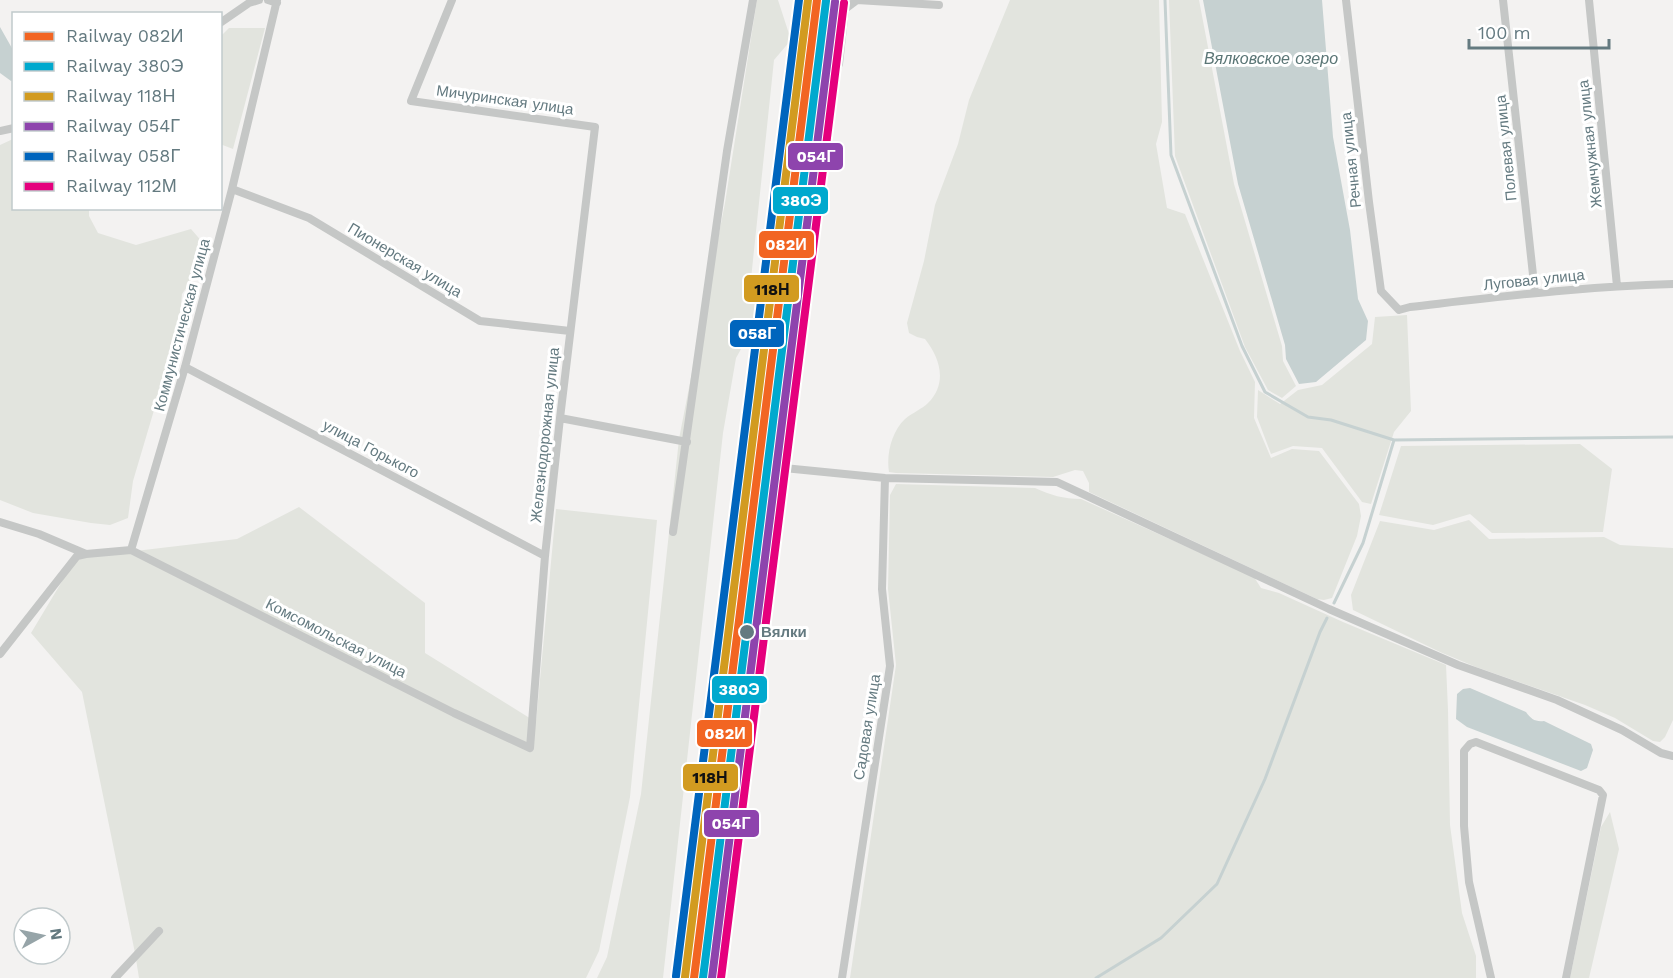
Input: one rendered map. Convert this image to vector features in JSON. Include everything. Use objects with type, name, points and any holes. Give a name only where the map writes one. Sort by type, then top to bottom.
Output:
[{"type":"street","points":[[222,22],[249,3],[259,0]]},
{"type":"street","points":[[268,0],[277,2]]},
{"type":"street","name":"Мичуринская улица","points":[[452,0],[411,101],[595,127]]},
{"type":"street","points":[[673,532],[727,151],[753,0]]},
{"type":"street","points":[[771,584],[824,99],[839,64],[845,9],[857,0],[939,5]]},
{"type":"street","name":"Речная улица","points":[[1346,0],[1381,291],[1399,310]]},
{"type":"street","name":"Полевая улица","points":[[1503,0],[1534,293]]},
{"type":"street","name":"Жемчужная улица","points":[[1589,0],[1617,286]]},
{"type":"street","name":"Коммунистическая улица","points":[[131,550],[185,367],[232,189],[277,2]]},
{"type":"street","name":"Железнодорожная улица","points":[[530,748],[545,556],[595,127]]},
{"type":"street","name":"Пионерская улица","points":[[232,189],[309,218],[480,321],[570,331]]},
{"type":"street","name":"Луговая улица","points":[[1399,310],[1534,293],[1673,284]]},
{"type":"street","name":"улица Горького","points":[[185,367],[545,556]]},
{"type":"street","points":[[560,418],[687,442]]},
{"type":"street","points":[[784,468],[885,478],[1058,482],[1329,609],[1458,665],[1557,699],[1622,730],[1661,753],[1673,756]]},
{"type":"street","name":"Садовая улица","points":[[842,978],[890,666],[882,589],[885,478]]},
{"type":"street","points":[[0,522],[39,534],[86,554]]},
{"type":"street","points":[[0,654],[77,556],[131,550]]},
{"type":"street","name":"Комсомольская улица","points":[[131,550],[454,713],[530,748]]},
{"type":"street","points":[[1491,978],[1469,882],[1464,826],[1464,751],[1470,744],[1476,742],[1599,790],[1603,795],[1566,978]]},
{"type":"street","points":[[115,978],[159,931]]},
{"type":"shaded area","points":[[757,0],[778,0],[791,40],[774,60],[751,279],[760,304],[750,333],[736,358],[723,433],[663,978],[597,978],[607,957],[641,794],[679,439],[725,203]]},
{"type":"shaded area","points":[[1010,0],[1159,0],[1162,122],[1156,144],[1167,208],[1185,214],[1240,351],[1255,382],[1254,418],[1271,458],[1292,449],[1319,451],[1359,504],[1361,516],[1357,536],[1332,598],[1317,599],[1089,492],[1089,483],[1083,471],[1075,470],[1053,477],[889,472],[889,450],[893,436],[905,419],[928,403],[938,387],[940,371],[935,354],[925,339],[909,333],[907,323],[924,261],[935,205],[958,144],[969,100]]},
{"type":"shaded area","points":[[1169,0],[1199,0],[1234,184],[1282,346],[1283,361],[1296,386],[1282,398],[1268,390],[1245,347],[1175,156]]},
{"type":"shaded area","points":[[229,28],[265,28],[233,149],[222,145],[222,35]]},
{"type":"shaded area","points":[[12,139],[12,210],[89,210],[89,216],[98,233],[136,245],[191,229],[204,244],[204,262],[182,294],[179,326],[133,481],[128,518],[110,525],[33,513],[0,500],[0,145]]},
{"type":"shaded area","points":[[1407,315],[1411,411],[1394,432],[1371,504],[1362,502],[1322,448],[1293,446],[1271,454],[1257,417],[1258,390],[1280,404],[1298,390],[1322,385],[1372,344],[1375,317]]},
{"type":"shaded area","points":[[1580,444],[1612,469],[1603,532],[1492,533],[1470,514],[1433,525],[1379,515],[1401,446]]},
{"type":"shaded area","points":[[896,484],[1035,488],[1057,496],[1081,499],[1254,577],[1261,588],[1279,593],[1446,665],[1450,825],[1462,913],[1476,956],[1476,978],[850,978],[896,665],[888,589],[890,495]]},
{"type":"shaded area","points":[[299,507],[425,603],[425,653],[536,722],[556,509],[657,520],[630,797],[599,951],[586,978],[139,978],[82,692],[31,633],[76,558],[237,539]]},
{"type":"shaded area","points":[[1469,520],[1489,539],[1604,537],[1620,545],[1673,548],[1673,720],[1660,742],[1653,741],[1615,718],[1585,705],[1476,667],[1353,610],[1351,595],[1380,521],[1434,530]]},
{"type":"shaded area","points":[[1610,812],[1619,849],[1589,978],[1570,978],[1601,827]]},
{"type":"water","name":"Вялковское озеро","points":[[1203,0],[1322,0],[1333,137],[1350,230],[1358,299],[1368,321],[1366,340],[1316,382],[1299,384],[1286,359],[1285,345],[1238,184]]},
{"type":"water","points":[[0,27],[12,48],[12,80],[0,73]]},
{"type":"water","points":[[1470,688],[1526,712],[1534,720],[1544,721],[1591,744],[1593,750],[1587,768],[1581,771],[1467,727],[1456,719],[1457,694],[1463,689]]},
{"type":"waterway","points":[[1165,0],[1171,155],[1242,346],[1265,392],[1308,417],[1331,420],[1394,440],[1673,437]]},
{"type":"waterway","points":[[1334,603],[1363,543],[1394,440]]},
{"type":"waterway","points":[[1096,978],[1161,938],[1217,884],[1265,779],[1327,618]]},
{"type":"rail line","name":"058Г","points":[[676,976],[799,0]]},
{"type":"rail line","name":"118Н","points":[[685,977],[808,0]]},
{"type":"rail line","name":"082И","points":[[694,978],[817,0]]},
{"type":"rail line","name":"380Э","points":[[703,978],[826,1]]},
{"type":"rail line","name":"054Г","points":[[712,978],[835,2]]},
{"type":"rail line","name":"112М","points":[[721,978],[844,3]]},
{"type":"place","name":"Вялки","points":[[747,632]]}]
